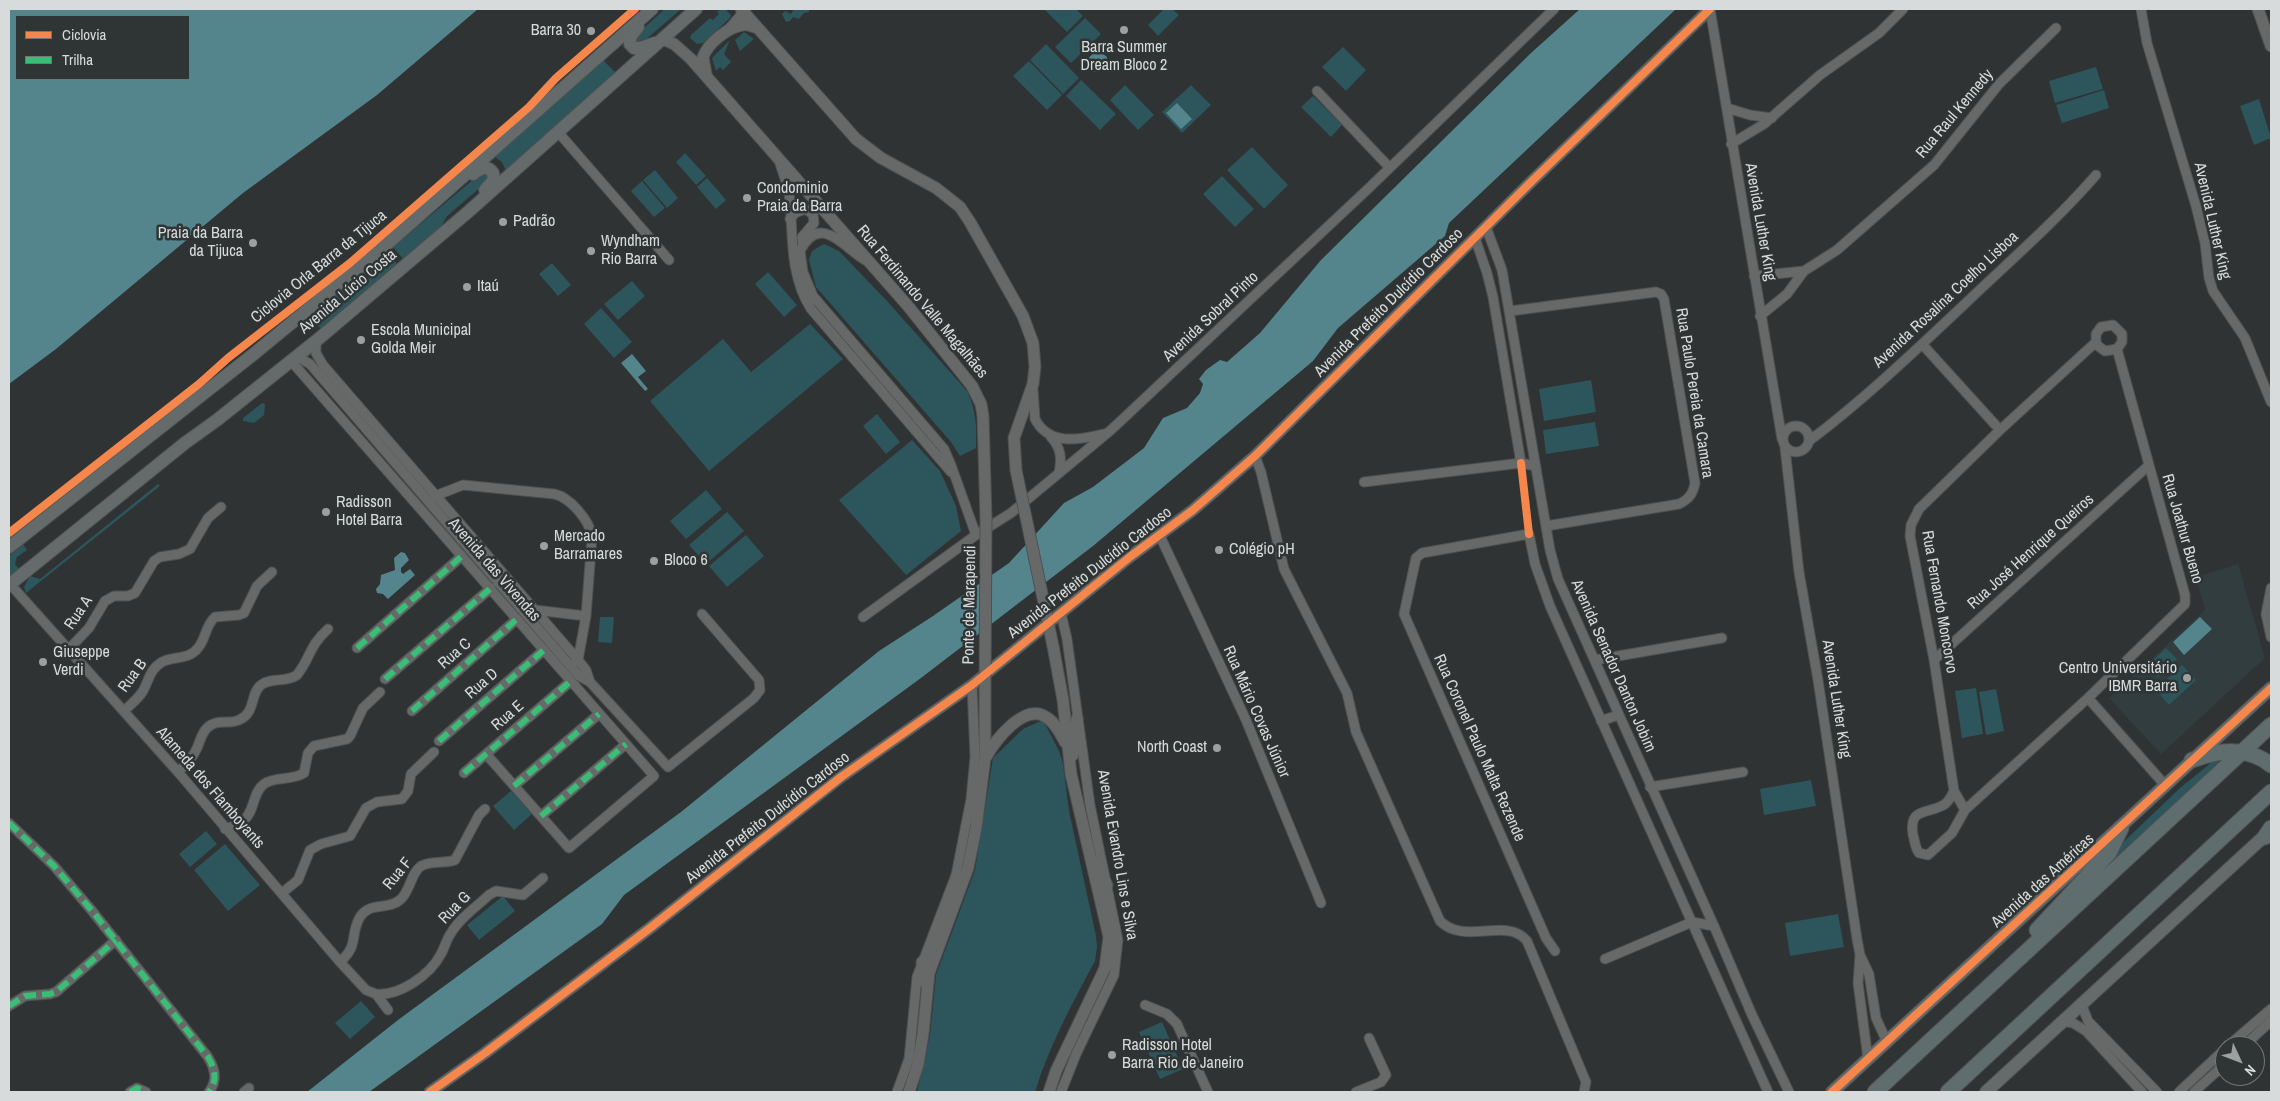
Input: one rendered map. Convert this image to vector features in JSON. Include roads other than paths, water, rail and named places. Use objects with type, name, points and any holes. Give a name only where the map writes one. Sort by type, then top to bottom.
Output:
[{"type":"highway","points":[[1875,1092],[2271,725]]},
{"type":"highway","points":[[2192,760],[2211,753],[2242,752],[2263,759],[2271,765]]},
{"type":"highway","points":[[1948,1092],[2271,792]]},
{"type":"highway","points":[[2012,966],[2027,939],[2109,853],[2121,828]]},
{"type":"main road","points":[[653,9],[633,33],[630,44],[637,48],[661,41]]},
{"type":"main road","name":"Avenida Lúcio Costa","points":[[9,547],[255,353],[451,189],[653,9]]},
{"type":"main road","name":"Avenida Lúcio Costa","points":[[9,584],[316,340],[468,212],[618,76],[696,9]]},
{"type":"main road","points":[[451,189],[482,168],[491,170],[494,180],[468,212]]},
{"type":"main road","name":"Avenida das Américas","points":[[1832,1092],[2271,688]]},
{"type":"main road","points":[[1986,1092],[2269,832]]},
{"type":"street","name":"Avenida Sobral Pinto","points":[[863,617],[976,535],[1012,513],[1106,434],[1202,346],[1554,9]]},
{"type":"street","name":"Avenida Luther King","points":[[1710,9],[1760,316],[1784,443],[1799,572],[1818,680],[1860,955],[1858,983],[1868,1059]]},
{"type":"street","name":"Avenida Prefeito Dulcídio Cardoso","points":[[430,1092],[485,1053],[650,928],[841,777],[972,685],[1130,556],[1160,536],[1255,456],[1474,238],[1710,9]]},
{"type":"street","points":[[1731,144],[1772,118],[1820,75],[1879,33],[1903,9]]},
{"type":"street","name":"Avenida Luther King","points":[[2141,9],[2147,43],[2196,206],[2205,243],[2209,278],[2214,291],[2244,338],[2271,402]]},
{"type":"street","points":[[2258,9],[2271,46]]},
{"type":"street","points":[[707,78],[703,60],[705,52],[727,31],[743,10],[856,139],[881,158],[936,188],[965,214],[1029,330],[1034,356],[1034,420],[1057,444],[1061,454],[1059,473]]},
{"type":"street","points":[[727,31],[745,25],[760,29]]},
{"type":"street","name":"Rua Raul Kennedy","points":[[1760,316],[1787,294],[1804,271],[1837,250],[1934,165],[1999,84],[2056,28]]},
{"type":"street","name":"Rua Ferdinando Valle Magalhães","points":[[661,41],[684,52],[872,264],[972,386],[977,395],[983,416],[986,519]]},
{"type":"street","points":[[1317,91],[1389,167]]},
{"type":"street","points":[[1727,108],[1750,115],[1772,118]]},
{"type":"street","points":[[558,132],[669,260]]},
{"type":"street","points":[[778,158],[788,189],[795,269],[802,295],[811,309],[953,474]]},
{"type":"street","name":"Avenida Rosalina Coelho Lisboa","points":[[1809,441],[1846,414],[1922,344],[2058,216],[2096,174]]},
{"type":"street","points":[[790,219],[805,209],[813,214],[814,223],[802,237],[803,245]]},
{"type":"street","name":"Avenida Senador Danton Jobim","points":[[1486,227],[1502,266],[1554,567],[1746,1001],[1789,1092]]},
{"type":"street","points":[[872,264],[854,254],[835,236],[828,234],[814,236],[803,245],[800,251],[801,264],[813,296],[944,449],[952,465],[953,474],[976,535]]},
{"type":"street","points":[[1474,238],[1488,273],[1521,463]]},
{"type":"street","name":"Rua Raul Kennedy","points":[[1754,276],[1804,271]]},
{"type":"street","name":"Rua Paulo Pereia da Camara","points":[[1510,310],[1656,292],[1661,294],[1664,300],[1694,491],[1690,498],[1680,504],[1546,526]]},
{"type":"street","name":"Rua Fernando Moncorvo","points":[[1965,810],[1954,791],[1934,660],[1910,536],[1911,525],[1919,509],[2000,430],[2096,342],[2098,330],[2109,324]]},
{"type":"street","name":"Rua Joathur Bueno","points":[[1965,810],[2088,698],[2185,604],[2185,595],[2117,349],[2122,342],[2122,334],[2117,327],[2109,324]]},
{"type":"street","points":[[316,340],[316,353],[323,365],[435,496],[445,514],[578,676],[590,682],[667,767],[679,760],[754,698],[760,690],[759,680],[702,614]]},
{"type":"street","points":[[2096,342],[2105,351],[2117,349]]},
{"type":"street","points":[[1922,344],[2000,430]]},
{"type":"street","points":[[294,358],[310,364],[445,514],[535,610],[586,670],[590,682]]},
{"type":"street","name":"Avenida das Vivendas","points":[[294,358],[310,383],[654,776],[569,848],[541,816]]},
{"type":"street","points":[[866,373],[879,381],[910,416],[918,418]]},
{"type":"street","name":"Avenida Evandro Lins e Silva","points":[[1033,384],[1014,438],[1016,470],[1063,700],[1071,774],[1085,841],[1104,910],[1109,937],[1109,949],[1105,968],[1056,1071],[1049,1092]]},
{"type":"street","points":[[1797,426],[1805,429],[1809,441],[1805,449],[1797,453],[1784,443],[1785,431],[1797,426]]},
{"type":"street","points":[[1048,435],[1066,440],[1106,434]]},
{"type":"street","points":[[1255,456],[1261,472],[1284,569],[1347,693],[1356,732],[1438,916],[1446,927],[1457,932],[1512,931],[1527,941],[1586,1082],[1584,1092]]},
{"type":"street","points":[[1364,482],[1521,463],[1536,466]]},
{"type":"street","name":"Rua José Henrique Queiros","points":[[1934,660],[2148,466]]},
{"type":"street","points":[[435,496],[463,485],[554,494],[566,499],[591,527],[592,537],[586,616],[578,660],[570,666]]},
{"type":"street","name":"Rua A","points":[[68,650],[89,628],[105,601],[114,596],[128,596],[135,593],[157,558],[190,550],[208,518],[221,507]]},
{"type":"street","name":"Ponte de Marapendi","points":[[986,519],[986,758]]},
{"type":"street","name":"Avenida Senador Danton Jobim","points":[[1529,534],[1535,564],[1550,606],[1768,1092]]},
{"type":"street","name":"Rua Coronel Paulo Malta Rezende","points":[[1529,534],[1422,552],[1416,558],[1404,614],[1546,938],[1555,951]]},
{"type":"street","name":"Rua Mário Covas Júnior","points":[[1160,536],[1246,720],[1321,902]]},
{"type":"street","points":[[357,648],[462,556]]},
{"type":"street","name":"Rua B","points":[[124,711],[141,693],[148,677],[156,666],[167,660],[183,657],[197,650],[208,625],[215,617],[239,615],[244,612],[258,586],[272,572]]},
{"type":"street","name":"Alameda dos Flamboyants","points":[[9,584],[178,772],[340,962],[366,990],[376,994],[388,1010]]},
{"type":"street","points":[[385,679],[490,588]]},
{"type":"street","points":[[2271,588],[2266,605],[2271,637]]},
{"type":"street","points":[[1550,606],[1567,599]]},
{"type":"street","points":[[535,610],[586,616]]},
{"type":"street","name":"Avenida Evandro Lins e Silva","points":[[1061,613],[1067,639],[1076,718],[1090,805],[1118,940],[1114,974],[1077,1052],[1061,1092]]},
{"type":"street","name":"Rua C","points":[[412,711],[517,619]]},
{"type":"street","points":[[178,772],[188,764],[196,752],[201,736],[206,729],[221,720],[238,720],[244,717],[252,706],[256,690],[263,684],[297,675],[304,667],[313,644],[328,629]]},
{"type":"street","points":[[1595,660],[1722,638]]},
{"type":"street","name":"Rua D","points":[[439,741],[544,650]]},
{"type":"street","name":"Rua E","points":[[464,773],[571,681]]},
{"type":"street","points":[[897,1092],[909,1059],[916,984],[922,962],[942,915],[956,875],[971,799],[975,757],[972,685]]},
{"type":"street","points":[[225,829],[242,822],[252,811],[261,787],[265,784],[304,773],[308,753],[317,743],[343,740],[350,736],[363,708],[380,692]]},
{"type":"street","points":[[2088,698],[2165,785]]},
{"type":"street","points":[[971,799],[986,758],[1000,736],[1023,717],[1032,713],[1040,714],[1052,722],[1067,745]]},
{"type":"street","points":[[514,786],[599,714]]},
{"type":"street","points":[[1601,721],[1618,715]]},
{"type":"street","points":[[1071,774],[1076,718]]},
{"type":"street","points":[[486,754],[541,816],[626,744]]},
{"type":"street","points":[[282,893],[298,880],[310,850],[321,844],[350,836],[366,808],[377,802],[402,799],[408,791],[411,774],[434,752]]},
{"type":"street","points":[[909,1092],[918,1064],[923,1034],[929,972],[968,868],[986,758]]},
{"type":"street","points":[[1650,786],[1743,772]]},
{"type":"street","points":[[1954,791],[1946,803],[1915,817],[1912,825],[1919,854],[1928,854],[1947,838],[1965,810]]},
{"type":"street","name":"Rua F","points":[[340,962],[348,955],[354,945],[357,926],[365,911],[401,900],[420,866],[430,862],[455,860],[479,815],[485,809]]},
{"type":"street","points":[[9,824],[54,866],[116,940],[208,1058],[214,1068],[216,1079],[209,1092]]},
{"type":"street","points":[[1085,841],[1107,885]]},
{"type":"street","name":"Rua G","points":[[376,994],[388,995],[400,991],[432,968],[450,933],[496,890],[524,895],[543,878]]},
{"type":"street","points":[[1606,959],[1692,922],[1714,926]]},
{"type":"street","points":[[9,1006],[25,996],[56,992],[116,940]]},
{"type":"street","name":"Avenida Luther King","points":[[1860,955],[1869,974],[1876,1018],[1888,1042]]},
{"type":"street","points":[[922,962],[926,995]]},
{"type":"street","points":[[1730,1007],[1746,1001]]},
{"type":"street","points":[[2082,1004],[2088,1021],[2157,1092]]},
{"type":"street","points":[[1145,1005],[1167,1014],[1177,1024],[1208,1092]]},
{"type":"street","points":[[2240,1036],[2271,1009]]},
{"type":"street","points":[[2063,1021],[2073,1023],[2086,1031],[2142,1092]]},
{"type":"street","points":[[2255,1036],[2271,1021]]},
{"type":"street","points":[[1356,1092],[1382,1082],[1386,1075],[1369,1038]]},
{"type":"street","points":[[2178,1092],[2215,1058]]},
{"type":"street","points":[[2194,1092],[2215,1072]]},
{"type":"street","points":[[130,1092],[137,1088],[146,1092]]},
{"type":"place","name":"Barra Summer Dream Bloco 2","points":[[1124,30]]},
{"type":"place","name":"Barra 30","points":[[591,31]]},
{"type":"place","name":"Condominio Praia da Barra","points":[[747,198]]},
{"type":"place","name":"Padrão","points":[[503,222]]},
{"type":"place","name":"Praia da Barra da Tijuca","points":[[253,243]]},
{"type":"place","name":"Wyndham Rio Barra","points":[[591,251]]},
{"type":"place","name":"Itaú","points":[[467,287]]},
{"type":"place","name":"Escola Municipal Golda Meir","points":[[361,340]]},
{"type":"place","name":"Radisson Hotel Barra","points":[[326,512]]},
{"type":"place","name":"Mercado Barramares","points":[[544,546]]},
{"type":"place","name":"Colégio pH","points":[[1219,550]]},
{"type":"place","name":"Bloco 6","points":[[654,561]]},
{"type":"place","name":"Giuseppe Verdi","points":[[43,662]]},
{"type":"place","name":"Centro Universitário IBMR Barra","points":[[2187,678]]},
{"type":"place","name":"North Coast","points":[[1217,748]]},
{"type":"place","name":"Radisson Hotel Barra Rio de Janeiro","points":[[1112,1055]]}]
